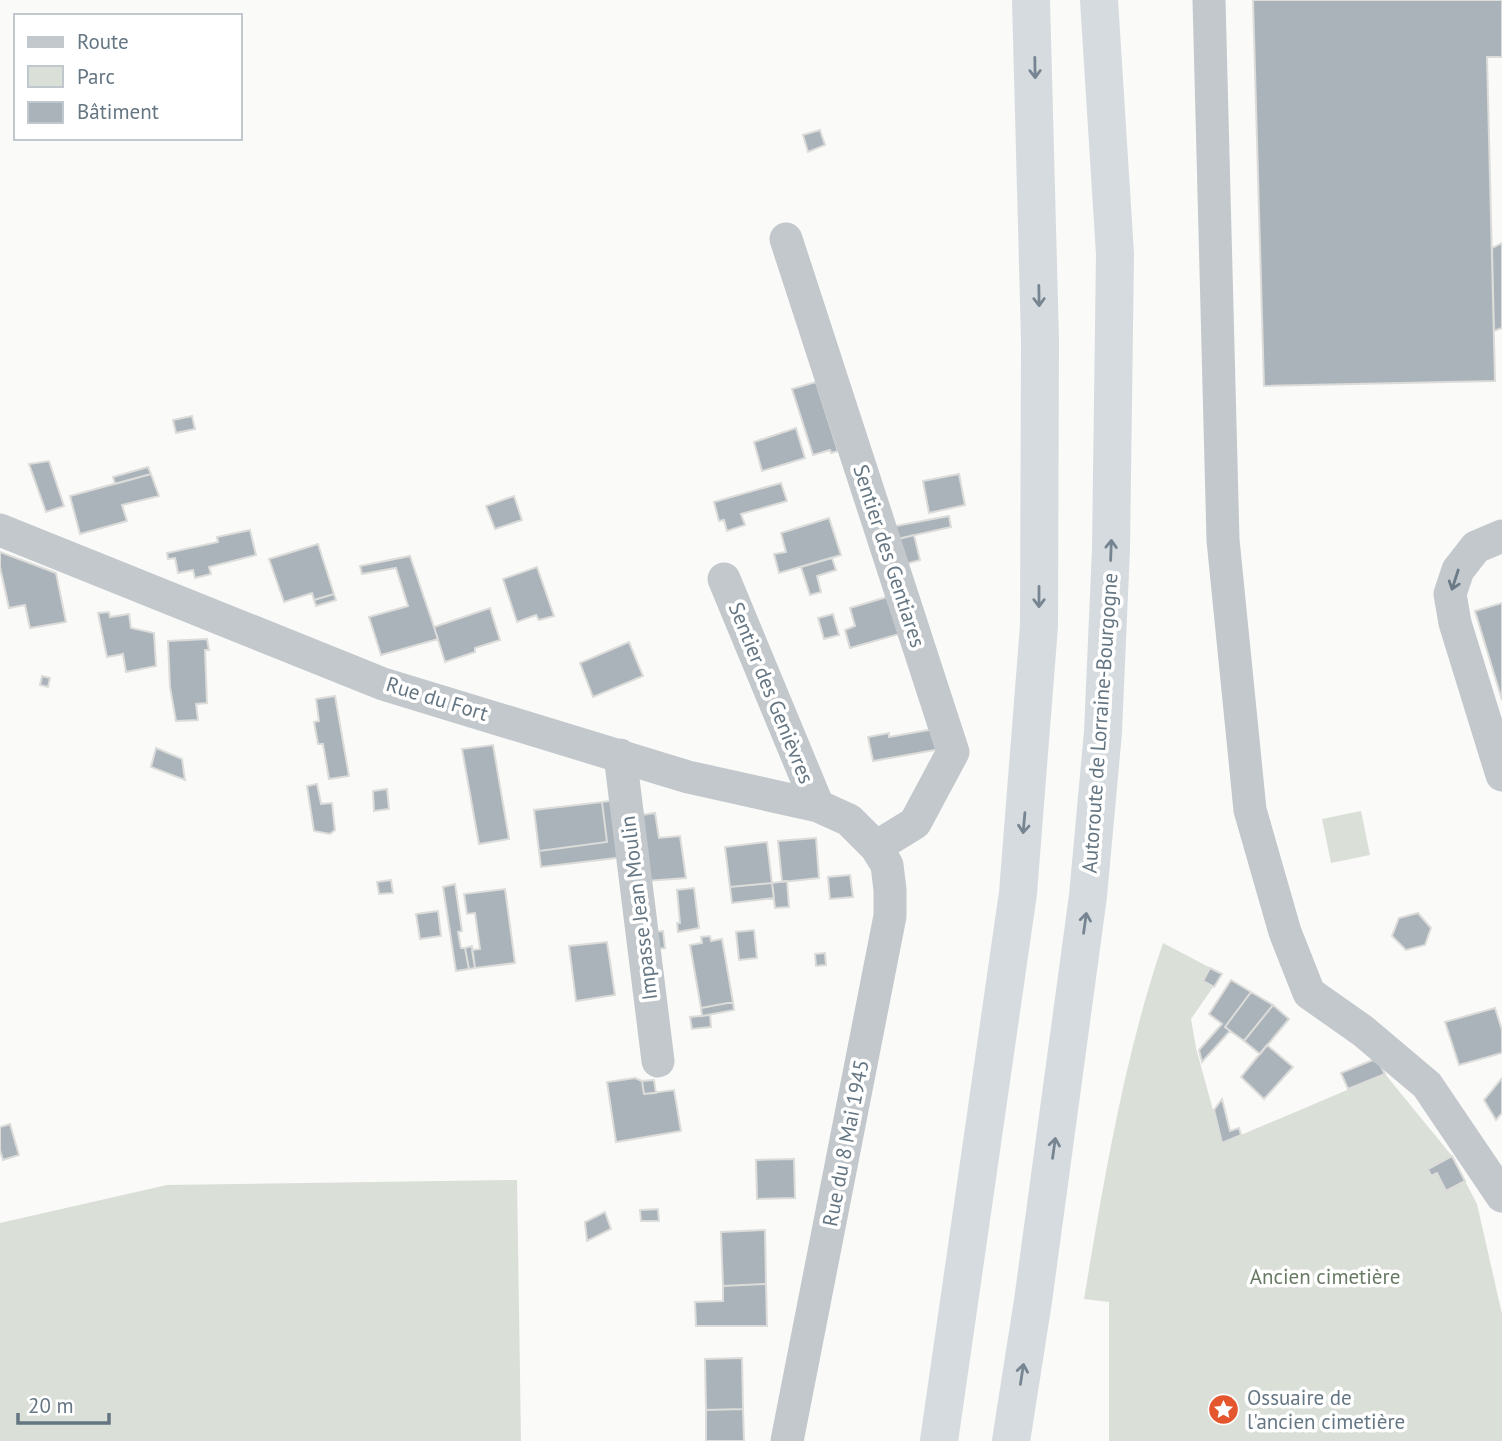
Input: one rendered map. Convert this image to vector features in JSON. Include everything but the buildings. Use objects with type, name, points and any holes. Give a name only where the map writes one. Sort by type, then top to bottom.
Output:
[{"type":"highway","points":[[939,1441],[1018,893],[1039,626],[1040,340],[1031,0]]},
{"type":"highway","name":"Autoroute de Lorraine-Bourgogne","points":[[1011,1441],[1033,1301],[1088,896],[1102,732],[1111,549],[1115,254],[1099,0]]},
{"type":"street","points":[[1209,0],[1223,540],[1250,810],[1284,932],[1309,993],[1363,1031],[1427,1085],[1502,1196]]},
{"type":"street","name":"Sentier des Gentiares","points":[[786,240],[953,752],[915,823],[876,847]]},
{"type":"street","name":"Rue du Fort","points":[[0,530],[383,684],[688,777],[818,806],[849,820],[876,847]]},
{"type":"street","points":[[1502,536],[1476,547],[1458,570],[1450,594],[1455,623],[1502,775]]},
{"type":"street","name":"Sentier des Genièvres","points":[[724,579],[818,806]]},
{"type":"street","name":"Impasse Jean Moulin","points":[[620,755],[658,1061]]},
{"type":"street","name":"Rue du 8 Mai 1945","points":[[787,1441],[890,916],[887,865],[876,847]]},
{"type":"green space","points":[[1361,811],[1370,855],[1331,863],[1322,819]]},
{"type":"green space","name":"Ancien cimetière","points":[[1163,943],[1222,974],[1191,1019],[1196,1048],[1222,1143],[1385,1074],[1452,1156],[1477,1204],[1502,1314],[1502,1441],[1109,1441],[1109,1302],[1084,1299],[1126,1074]]},
{"type":"green space","points":[[517,1180],[521,1441],[0,1441],[0,1223],[167,1185]]},
{"type":"place","name":"Ossuaire de l'ancien cimetière","points":[[1224,1410]]}]
